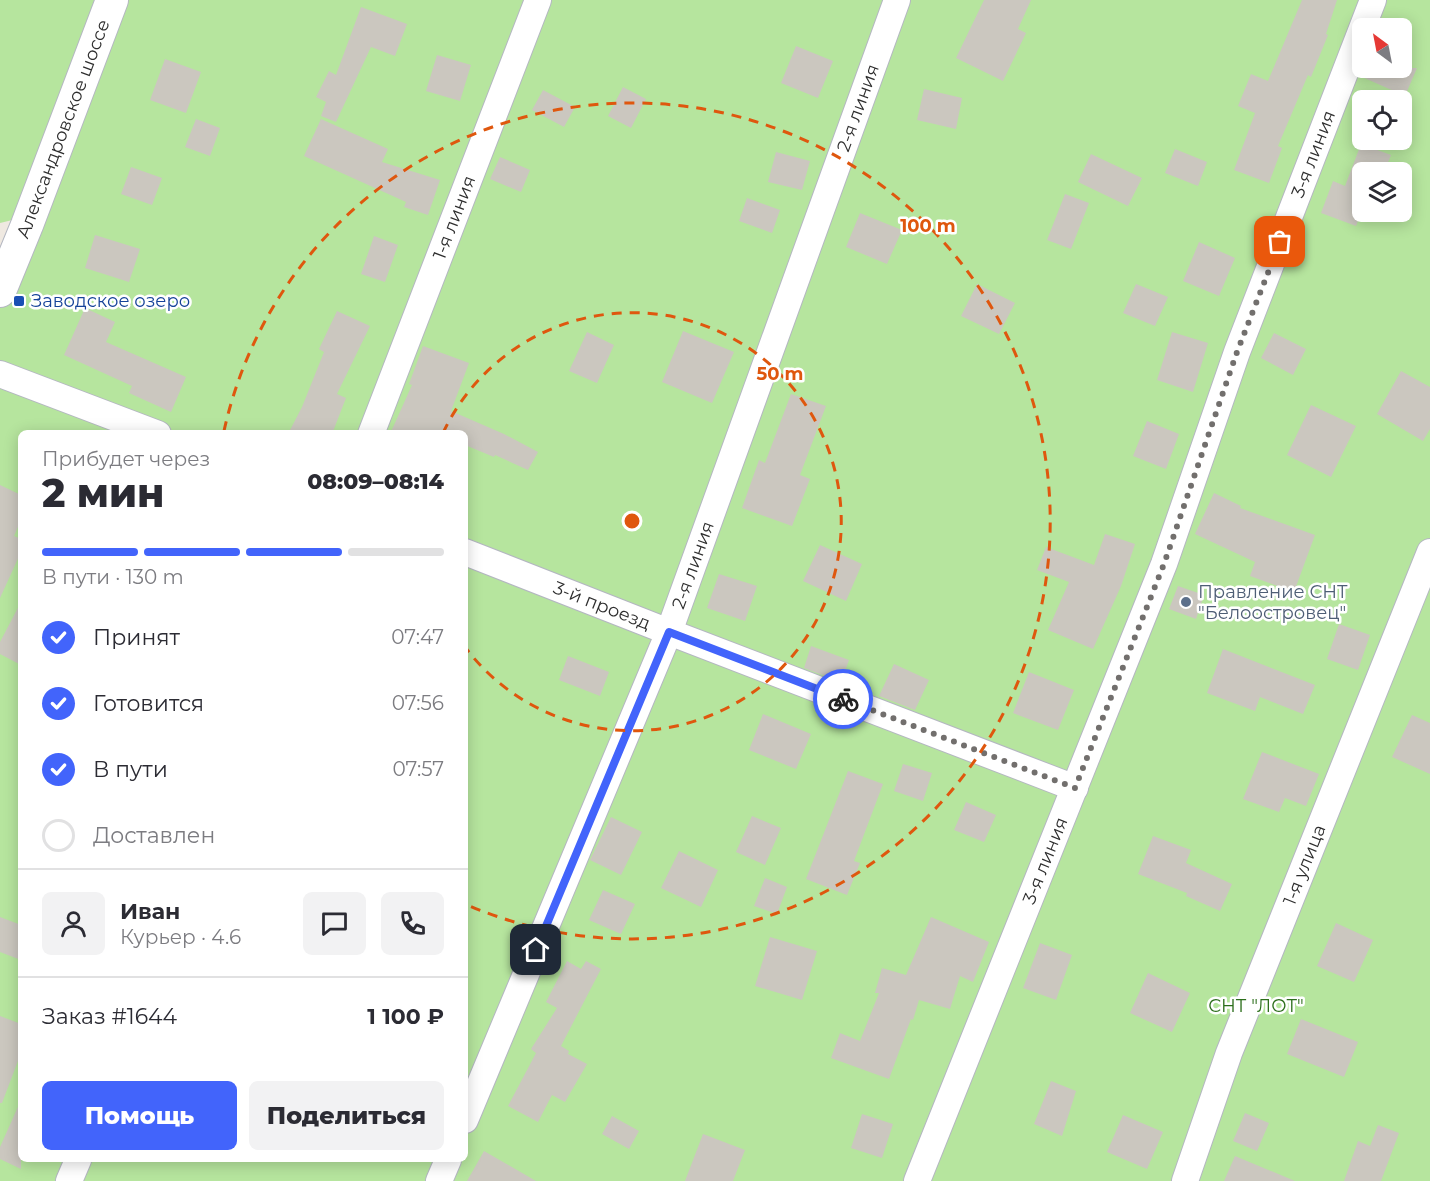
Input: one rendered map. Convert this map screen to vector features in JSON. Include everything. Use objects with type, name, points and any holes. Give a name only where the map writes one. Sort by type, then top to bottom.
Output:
[{"type":"street","name":"Александровское шоссе","points":[[0,291],[112,0]]},
{"type":"street","name":"1-я линия","points":[[373,430],[538,0]]},
{"type":"street","name":"2-я линия","points":[[468,1113],[669,632],[897,0]]},
{"type":"street","name":"3-я линия","points":[[917,1181],[1164,564],[1237,352],[1372,0]]},
{"type":"street","points":[[0,374],[147,430]]},
{"type":"street","name":"1-я улица","points":[[1185,1181],[1229,1053],[1430,552]]},
{"type":"street","name":"3-й проезд","points":[[468,553],[1075,788]]},
{"type":"street","points":[[69,1181],[77,1162]]},
{"type":"street","points":[[439,1181],[447,1162]]},
{"type":"green space","name":"СНТ \"ЛОТ\"","points":[[0,0],[1430,0],[1430,1181],[0,1181],[0,290],[29,216],[0,223]]},
{"type":"building","points":[[984,0],[1031,0],[1018,29],[1026,33],[1003,81],[956,58]]},
{"type":"building","points":[[1302,0],[1337,0],[1326,34],[1328,35],[1311,77],[1308,75],[1278,146],[1282,148],[1269,183],[1234,170],[1255,113],[1238,106],[1251,74],[1268,81]]},
{"type":"building","points":[[361,7],[407,24],[395,56],[371,47],[336,122],[321,116],[326,102],[316,97],[329,71],[336,75]]},
{"type":"building","points":[[796,46],[833,61],[818,98],[781,83]]},
{"type":"building","points":[[437,55],[471,65],[460,101],[426,91]]},
{"type":"building","points":[[165,59],[201,72],[186,113],[150,100]]},
{"type":"building","points":[[1412,68],[1417,68],[1408,90],[1392,90],[1364,78],[1412,78]]},
{"type":"building","points":[[623,87],[646,99],[631,128],[608,116]]},
{"type":"building","points":[[924,89],[962,98],[956,129],[917,120]]},
{"type":"building","points":[[543,90],[575,107],[564,127],[532,110]]},
{"type":"building","points":[[196,119],[220,128],[210,156],[185,147]]},
{"type":"building","points":[[321,119],[388,149],[382,162],[440,180],[428,215],[404,207],[406,202],[304,156]]},
{"type":"building","points":[[1175,149],[1207,162],[1198,186],[1165,173]]},
{"type":"building","points":[[1359,150],[1377,150],[1391,155],[1388,162],[1354,162]]},
{"type":"building","points":[[776,152],[810,161],[802,190],[768,182]]},
{"type":"building","points":[[1091,154],[1142,178],[1128,206],[1078,182]]},
{"type":"building","points":[[500,157],[530,170],[521,192],[490,179]]},
{"type":"building","points":[[131,167],[162,178],[152,205],[121,194]]},
{"type":"building","points":[[1352,168],[1352,222],[1358,222],[1356,226],[1321,213],[1333,181],[1345,186]]},
{"type":"building","points":[[1065,194],[1089,203],[1071,249],[1047,240]]},
{"type":"building","points":[[747,198],[780,210],[772,233],[739,221]]},
{"type":"building","points":[[860,213],[902,230],[887,264],[846,247]]},
{"type":"building","points":[[95,235],[140,249],[129,282],[85,268]]},
{"type":"building","points":[[374,236],[398,245],[385,282],[361,274]]},
{"type":"building","points":[[1199,242],[1235,258],[1219,296],[1183,281]]},
{"type":"building","points":[[977,284],[1015,303],[999,334],[961,316]]},
{"type":"building","points":[[1136,284],[1168,297],[1155,326],[1123,313]]},
{"type":"building","points":[[85,308],[115,322],[106,342],[186,377],[171,412],[129,393],[132,386],[64,355]]},
{"type":"building","points":[[337,311],[370,326],[337,394],[346,398],[334,430],[290,430],[324,352],[319,349]]},
{"type":"building","points":[[683,331],[734,352],[712,403],[662,382]]},
{"type":"building","points":[[587,332],[614,345],[597,383],[569,371]]},
{"type":"building","points":[[1172,332],[1208,343],[1193,392],[1157,380]]},
{"type":"building","points":[[1274,333],[1306,349],[1293,375],[1261,358]]},
{"type":"building","points":[[423,346],[469,363],[451,411],[538,452],[528,470],[468,446],[468,430],[392,430],[412,385],[409,384]]},
{"type":"building","points":[[1401,371],[1430,387],[1430,429],[1423,441],[1377,414]]},
{"type":"building","points":[[791,394],[826,406],[800,475],[810,479],[792,526],[742,508],[759,460],[765,463]]},
{"type":"building","points":[[1311,405],[1356,426],[1331,477],[1287,455]]},
{"type":"building","points":[[1147,421],[1179,434],[1166,469],[1133,456]]},
{"type":"building","points":[[0,485],[18,494],[18,527],[14,536],[18,538],[18,559],[0,598]]},
{"type":"building","points":[[1214,493],[1241,506],[1240,508],[1315,535],[1294,592],[1250,576],[1255,562],[1195,534]]},
{"type":"building","points":[[1105,534],[1135,544],[1121,586],[1093,649],[1048,630],[1069,582],[1037,570],[1046,547],[1094,565]]},
{"type":"building","points":[[820,545],[862,564],[846,601],[803,581]]},
{"type":"building","points":[[719,574],[757,586],[745,621],[707,608]]},
{"type":"building","name":"Правление СНТ \"Белоостровец\"","points":[[1178,586],[1204,595],[1196,619],[1169,609]]},
{"type":"building","points":[[18,608],[18,663],[0,654],[0,642]]},
{"type":"building","points":[[1339,624],[1370,635],[1358,670],[1327,659]]},
{"type":"building","points":[[811,646],[849,660],[841,682],[804,668]]},
{"type":"building","points":[[1223,649],[1315,685],[1303,714],[1260,697],[1255,711],[1207,693]]},
{"type":"building","points":[[568,656],[609,672],[600,696],[559,680]]},
{"type":"building","points":[[894,664],[929,680],[915,710],[879,696]]},
{"type":"building","points":[[1029,672],[1074,690],[1058,730],[1013,713]]},
{"type":"building","points":[[763,714],[811,734],[796,769],[749,750]]},
{"type":"building","points":[[1412,715],[1430,723],[1430,774],[1392,757]]},
{"type":"building","points":[[1262,752],[1319,774],[1306,806],[1285,798],[1279,812],[1243,799]]},
{"type":"building","points":[[903,764],[932,773],[923,801],[894,791]]},
{"type":"building","points":[[848,771],[883,784],[854,861],[860,863],[847,895],[806,879]]},
{"type":"building","points":[[966,802],[996,815],[984,842],[954,830]]},
{"type":"building","points":[[752,816],[781,828],[765,865],[736,852]]},
{"type":"building","points":[[611,817],[642,832],[621,875],[590,860]]},
{"type":"building","points":[[1153,836],[1191,850],[1186,863],[1232,884],[1220,911],[1186,896],[1187,893],[1138,874]]},
{"type":"building","points":[[679,851],[718,870],[701,907],[661,888]]},
{"type":"building","points":[[765,878],[787,887],[777,914],[754,906]]},
{"type":"building","points":[[603,890],[635,904],[621,934],[589,920]]},
{"type":"building","points":[[0,917],[18,924],[18,959],[0,952]]},
{"type":"building","points":[[931,917],[989,942],[973,982],[960,976],[950,1009],[919,1000],[889,1079],[831,1058],[840,1033],[860,1041],[879,993],[875,993],[882,968],[906,975]]},
{"type":"building","points":[[1336,923],[1373,940],[1354,982],[1317,966]]},
{"type":"building","points":[[770,937],[817,951],[802,1000],[755,986]]},
{"type":"building","points":[[1040,943],[1072,955],[1056,1000],[1023,988]]},
{"type":"building","points":[[567,961],[581,969],[586,961],[601,969],[561,1046],[569,1051],[568,1054],[587,1064],[565,1102],[552,1095],[538,1122],[508,1106],[536,1053],[531,1049],[557,1008],[546,1002]]},
{"type":"building","points":[[1148,973],[1190,993],[1172,1032],[1130,1013]]},
{"type":"building","points":[[0,1016],[18,1023],[18,1061],[2,1103],[0,1103]]},
{"type":"building","points":[[1301,1019],[1358,1042],[1344,1077],[1287,1054]]},
{"type":"building","points":[[1051,1081],[1076,1091],[1062,1136],[1034,1124]]},
{"type":"building","points":[[18,1107],[18,1162],[21,1162],[21,1169],[0,1159],[0,1147]]},
{"type":"building","points":[[1245,1113],[1269,1123],[1257,1151],[1233,1141]]},
{"type":"building","points":[[862,1114],[893,1124],[882,1158],[851,1148]]},
{"type":"building","points":[[1123,1115],[1163,1132],[1147,1169],[1107,1152]]},
{"type":"building","points":[[612,1116],[639,1131],[629,1149],[602,1134]]},
{"type":"building","points":[[1378,1125],[1399,1133],[1381,1181],[1344,1181],[1358,1141],[1370,1146]]},
{"type":"building","points":[[703,1134],[745,1150],[733,1181],[685,1181]]},
{"type":"building","points":[[484,1151],[536,1181],[467,1181]]},
{"type":"building","points":[[1235,1156],[1295,1181],[1224,1181]]},
{"type":"way so far","points":[[843,699],[1075,788],[1164,564],[1237,352],[1280,242]]},
{"type":"place","name":"Заводское озеро","points":[[19,301]]},
{"type":"place","name":"Правление СНТ \"Белоостровец\"","points":[[1186,602]]},
{"type":"route","points":[[536,950],[669,632],[843,699]]}]
